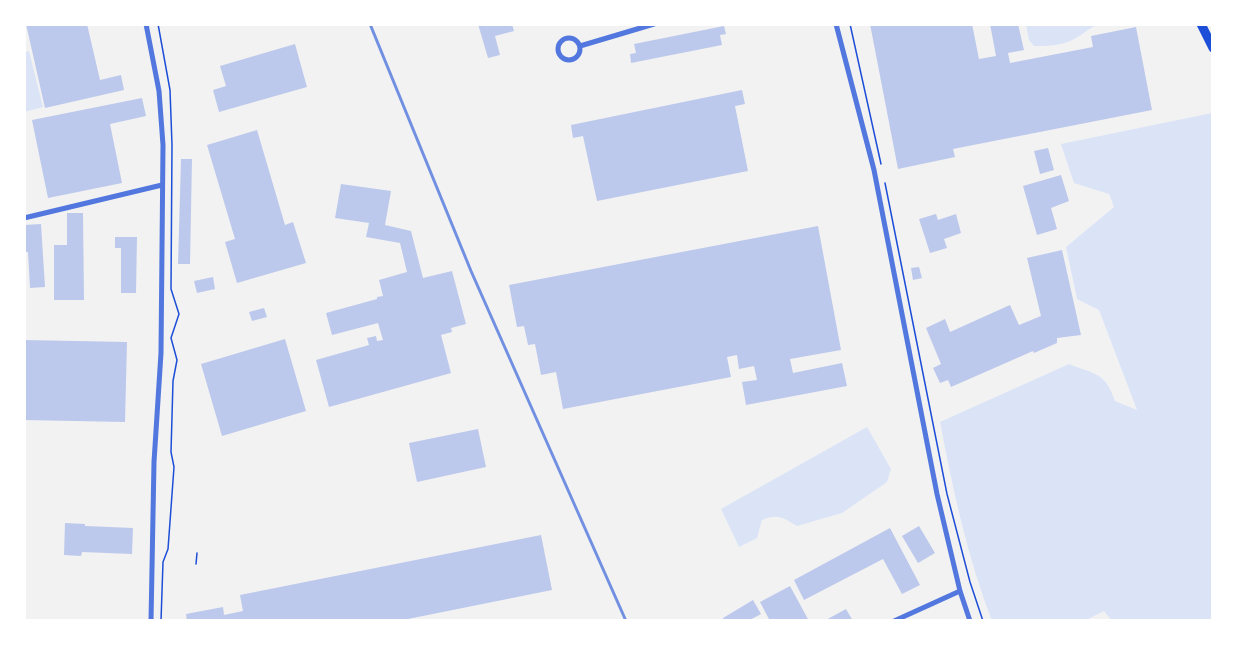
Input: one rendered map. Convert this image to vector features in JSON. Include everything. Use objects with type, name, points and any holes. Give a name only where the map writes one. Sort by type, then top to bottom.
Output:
[{"type":"highway","points":[[1201,24],[1213,48]]},
{"type":"street","points":[[146,24],[159,91],[163,145],[161,353],[154,472],[151,621]]},
{"type":"street","points":[[580,46],[654,24]]},
{"type":"street","points":[[836,24],[874,170],[920,413],[960,591],[970,621]]},
{"type":"street","points":[[565,38],[572,38],[580,46],[577,56],[571,60],[563,58],[558,53],[559,42],[565,38]]},
{"type":"street","points":[[24,218],[162,185]]},
{"type":"street","points":[[894,621],[960,591]]},
{"type":"path","points":[[158,24],[170,90],[171,289],[179,314],[171,338],[177,360],[173,381],[171,452],[174,467],[168,549],[163,562],[161,621]]},
{"type":"path","points":[[849,24],[883,171]]},
{"type":"path","points":[[885,183],[947,494],[969,582],[983,621]]},
{"type":"path","points":[[196,564],[197,553]]},
{"type":"shaded area","points":[[1026,24],[1101,24],[1066,43],[1034,46],[1029,40]]},
{"type":"shaded area","points":[[29,51],[43,107],[24,112],[24,53]]},
{"type":"shaded area","points":[[1212,113],[1213,621],[1112,621],[1104,611],[1084,621],[992,621],[975,572],[962,523],[940,422],[1069,364],[1103,379],[1115,401],[1137,410],[1099,310],[1077,299],[1066,247],[1114,207],[1109,194],[1074,183],[1061,144]]},
{"type":"shaded area","points":[[867,427],[891,469],[887,482],[842,513],[797,526],[781,517],[762,520],[757,538],[739,547],[721,509]]},
{"type":"building","points":[[26,24],[87,24],[100,80],[121,75],[124,90],[45,108]]},
{"type":"building","points":[[478,24],[512,24],[514,31],[495,36],[500,55],[488,58]]},
{"type":"building","points":[[870,24],[972,24],[979,59],[996,56],[990,24],[1018,24],[1024,50],[1008,53],[1010,63],[1093,47],[1091,36],[1136,27],[1152,110],[953,149],[955,157],[898,169]]},
{"type":"building","points":[[724,26],[726,34],[720,35],[722,45],[631,63],[630,54],[636,53],[634,44]]},
{"type":"building","points":[[295,44],[307,87],[219,112],[213,90],[226,86],[220,66]]},
{"type":"building","points":[[742,90],[745,104],[735,106],[748,171],[597,201],[583,136],[573,138],[571,125]]},
{"type":"building","points":[[142,98],[146,116],[110,124],[122,183],[48,198],[32,120]]},
{"type":"building","points":[[257,130],[285,225],[293,222],[306,263],[237,283],[225,242],[235,239],[207,145]]},
{"type":"building","points":[[1048,148],[1054,170],[1040,174],[1034,151]]},
{"type":"building","points":[[181,159],[192,159],[190,264],[178,264]]},
{"type":"building","points":[[1061,175],[1069,201],[1051,208],[1057,229],[1037,235],[1023,186]]},
{"type":"building","points":[[341,184],[391,191],[385,225],[411,231],[423,278],[452,271],[466,324],[451,328],[452,332],[441,335],[451,373],[329,407],[316,360],[369,345],[367,338],[376,336],[377,341],[383,340],[378,323],[332,335],[326,313],[383,296],[379,280],[407,272],[400,243],[366,237],[369,223],[335,218]]},
{"type":"building","points":[[67,213],[83,213],[84,300],[54,300],[54,245],[67,245]]},
{"type":"building","points":[[936,214],[938,220],[956,214],[961,233],[944,239],[947,248],[930,253],[919,219]]},
{"type":"building","points":[[41,224],[45,287],[30,288],[28,252],[24,252],[24,225]]},
{"type":"building","points":[[818,226],[841,350],[790,359],[793,373],[842,363],[847,386],[746,405],[742,382],[757,380],[754,366],[739,369],[737,355],[727,357],[731,377],[563,409],[556,372],[541,375],[535,344],[528,345],[524,326],[517,327],[509,285]]},
{"type":"building","points":[[115,237],[137,237],[136,293],[121,293],[121,248],[115,248]]},
{"type":"building","points":[[1062,250],[1081,335],[1057,338],[1057,343],[1034,353],[1033,351],[951,387],[948,380],[940,383],[933,368],[941,364],[926,328],[945,319],[950,332],[1010,305],[1019,325],[1041,316],[1027,258]]},
{"type":"building","points":[[919,267],[922,278],[913,280],[911,268]]},
{"type":"building","points":[[213,277],[215,289],[197,293],[194,281]]},
{"type":"building","points":[[264,308],[267,317],[252,321],[249,312]]},
{"type":"building","points":[[285,339],[306,411],[222,436],[201,364]]},
{"type":"building","points":[[24,340],[127,342],[125,422],[24,420]]},
{"type":"building","points":[[478,429],[486,467],[417,482],[409,443]]},
{"type":"building","points":[[65,523],[133,528],[132,554],[82,552],[81,556],[64,555]]},
{"type":"building","points":[[919,526],[935,553],[918,563],[902,536]]},
{"type":"building","points":[[890,528],[920,585],[902,594],[883,559],[804,600],[794,580]]},
{"type":"building","points":[[541,535],[552,590],[398,621],[187,621],[186,614],[223,607],[224,615],[243,611],[240,595]]},
{"type":"building","points":[[790,586],[809,621],[770,621],[760,602]]},
{"type":"building","points":[[753,600],[761,614],[748,621],[724,621],[723,618]]},
{"type":"building","points":[[846,609],[853,621],[824,621]]},
{"type":"railway","points":[[370,24],[471,271],[626,621]]}]
